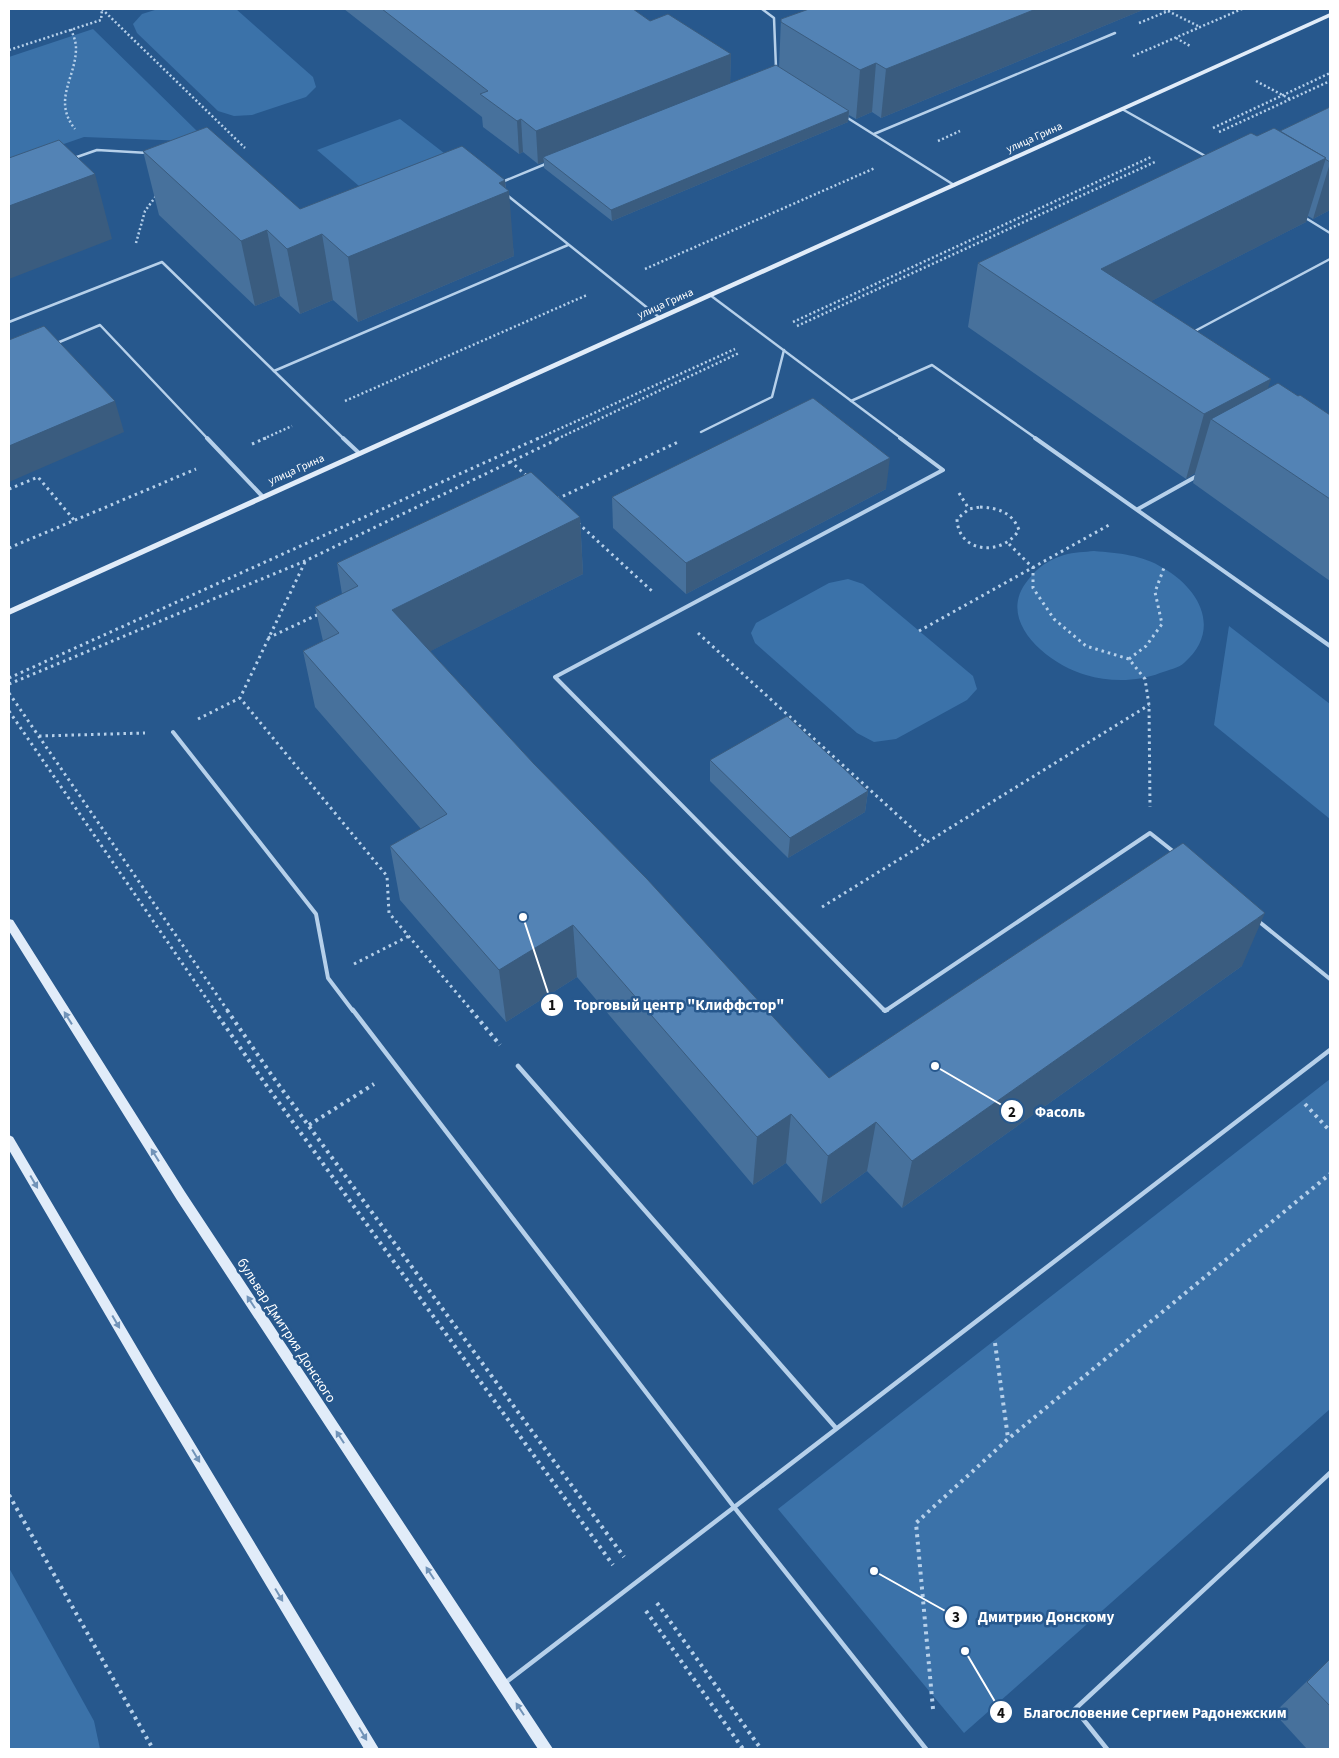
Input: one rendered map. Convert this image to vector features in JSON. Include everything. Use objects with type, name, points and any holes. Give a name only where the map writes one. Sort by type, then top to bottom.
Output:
[{"type":"street","name":"улица Грина","points":[[9,612],[1329,17]]},
{"type":"street","name":"бульвар Дмитрия Донского","points":[[9,923],[186,1204],[546,1749]]},
{"type":"street","points":[[9,1140],[154,1387],[372,1749]]},
{"type":"lane","points":[[762,9],[774,18],[776,72]]},
{"type":"lane","points":[[874,134],[1115,33]]},
{"type":"lane","points":[[1122,109],[1208,158]]},
{"type":"lane","points":[[841,113],[954,185]]},
{"type":"lane","points":[[71,160],[97,150],[156,153]]},
{"type":"lane","points":[[494,184],[549,163]]},
{"type":"lane","points":[[502,190],[660,318]]},
{"type":"lane","points":[[1298,213],[1330,233]]},
{"type":"lane","points":[[274,371],[568,245]]},
{"type":"lane","points":[[1188,334],[1330,259]]},
{"type":"lane","points":[[9,322],[162,262],[359,453]]},
{"type":"lane","points":[[710,295],[942,470],[555,677],[885,1011],[1150,833],[1180,857]]},
{"type":"lane","points":[[54,344],[100,326],[263,496]]},
{"type":"lane","points":[[701,432],[772,397],[784,350]]},
{"type":"lane","points":[[851,401],[932,365],[1330,646]]},
{"type":"lane","points":[[1138,509],[1198,476]]},
{"type":"lane","points":[[173,732],[316,914],[328,978],[734,1507],[926,1749]]},
{"type":"lane","points":[[1255,918],[1330,979]]},
{"type":"lane","points":[[504,1684],[1330,1050]]},
{"type":"lane","points":[[518,1066],[836,1428]]},
{"type":"lane","points":[[1107,1749],[1075,1709],[1330,1472]]},
{"type":"path","points":[[9,50],[101,20],[102,9]]},
{"type":"path","points":[[102,9],[245,148]]},
{"type":"path","points":[[1164,9],[1200,28]]},
{"type":"path","points":[[1115,33],[1173,9]]},
{"type":"path","points":[[71,29],[76,47],[63,104],[70,125],[97,150]]},
{"type":"path","points":[[9,678],[764,336],[1330,73]]},
{"type":"path","points":[[9,684],[305,562],[510,461],[768,339],[1330,81]]},
{"type":"path","points":[[126,276],[145,211],[157,195]]},
{"type":"path","points":[[560,507],[553,500],[701,432]]},
{"type":"path","points":[[510,461],[531,480]]},
{"type":"path","points":[[34,471],[74,520]]},
{"type":"path","points":[[9,489],[38,477]]},
{"type":"path","points":[[980,507],[1003,510],[1012,516],[1019,530],[1009,544],[1000,547],[984,548],[969,543],[956,530],[957,519],[970,509],[980,507]]},
{"type":"path","points":[[919,631],[1138,509]]},
{"type":"path","points":[[575,520],[926,841]]},
{"type":"path","points":[[1129,658],[1146,646],[1162,624],[1155,592],[1176,536]]},
{"type":"path","points":[[1009,544],[1033,568],[1033,588],[1054,619],[1086,646],[1129,658],[1145,679],[1149,705],[1150,798]]},
{"type":"path","points":[[39,736],[173,732],[240,698],[305,562]]},
{"type":"path","points":[[267,639],[321,613]]},
{"type":"path","points":[[9,693],[273,1077],[640,1579],[761,1749]]},
{"type":"path","points":[[240,698],[386,876],[389,913],[518,1066]]},
{"type":"path","points":[[797,922],[1149,705]]},
{"type":"path","points":[[9,711],[264,1082],[629,1587],[743,1749]]},
{"type":"path","points":[[328,978],[409,936]]},
{"type":"path","points":[[309,1124],[398,1069]]},
{"type":"path","points":[[1286,1084],[1330,1131]]},
{"type":"path","points":[[934,1720],[916,1523],[1008,1439],[1330,1174]]},
{"type":"path","points":[[991,1312],[1008,1439]]},
{"type":"path","points":[[9,1495],[153,1749]]},
{"type":"shaded area","points":[[158,9],[236,9],[313,77],[316,87],[306,97],[252,115],[234,116],[218,111],[137,33],[133,24],[142,14]]},
{"type":"shaded area","points":[[93,29],[200,134],[187,141],[84,137],[9,163],[9,57]]},
{"type":"shaded area","points":[[400,119],[444,153],[359,186],[317,150]]},
{"type":"shaded area","points":[[1094,551],[1139,557],[1147,560],[1163,568],[1187,587],[1202,611],[1204,624],[1202,637],[1196,650],[1182,665],[1142,678],[1104,679],[1071,670],[1042,651],[1030,639],[1022,625],[1018,611],[1019,595],[1028,580],[1044,564],[1053,559],[1068,554]]},
{"type":"shaded area","points":[[848,579],[863,584],[973,676],[977,689],[967,700],[896,739],[874,742],[857,733],[755,643],[751,633],[756,623],[829,583]]},
{"type":"shaded area","points":[[1229,626],[1330,704],[1330,819],[1214,725]]},
{"type":"shaded area","points":[[1330,1079],[1330,1409],[964,1733],[778,1509]]},
{"type":"shaded area","points":[[9,1568],[94,1721],[100,1749],[9,1749]]},
{"type":"building","points":[[382,9],[633,9],[650,21],[668,14],[731,54],[536,131],[521,119],[517,121],[480,94],[488,91]]},
{"type":"building","points":[[809,9],[1036,9],[886,69],[876,63],[860,70],[781,22],[781,19]]},
{"type":"building","points":[[776,65],[849,111],[611,210],[543,157]]},
{"type":"building","points":[[1330,107],[1330,162],[1280,131]]},
{"type":"building","points":[[207,127],[300,209],[462,146],[505,180],[499,183],[509,191],[348,257],[322,234],[287,249],[267,230],[241,241],[143,151]]},
{"type":"building","points":[[1274,128],[1326,158],[1101,269],[1271,379],[1204,414],[978,263],[1251,133],[1257,136]]},
{"type":"building","points":[[59,140],[95,174],[9,206],[9,158]]},
{"type":"building","points":[[44,326],[115,401],[9,446],[9,340]]},
{"type":"building","points":[[1278,383],[1330,415],[1330,499],[1211,419]]},
{"type":"building","points":[[813,398],[890,458],[686,563],[612,497]]},
{"type":"building","points":[[531,472],[580,517],[392,610],[534,764],[647,879],[829,1078],[1183,843],[1265,913],[912,1161],[876,1122],[828,1156],[791,1114],[757,1137],[573,925],[499,970],[390,846],[447,814],[303,651],[339,633],[315,607],[358,586],[337,563]]},
{"type":"building","points":[[787,716],[868,791],[790,838],[710,760]]},
{"type":"building","points":[[1330,1659],[1330,1706],[1307,1682]]},
{"type":"place","name":"Торговый центр \"Клиффстор\"","points":[[523,917]]},
{"type":"place","name":"Фасоль","points":[[935,1066]]},
{"type":"place","name":"Дмитрию Донскому","points":[[874,1571]]},
{"type":"place","name":"Благословение Сергием Радонежским","points":[[965,1651]]}]
